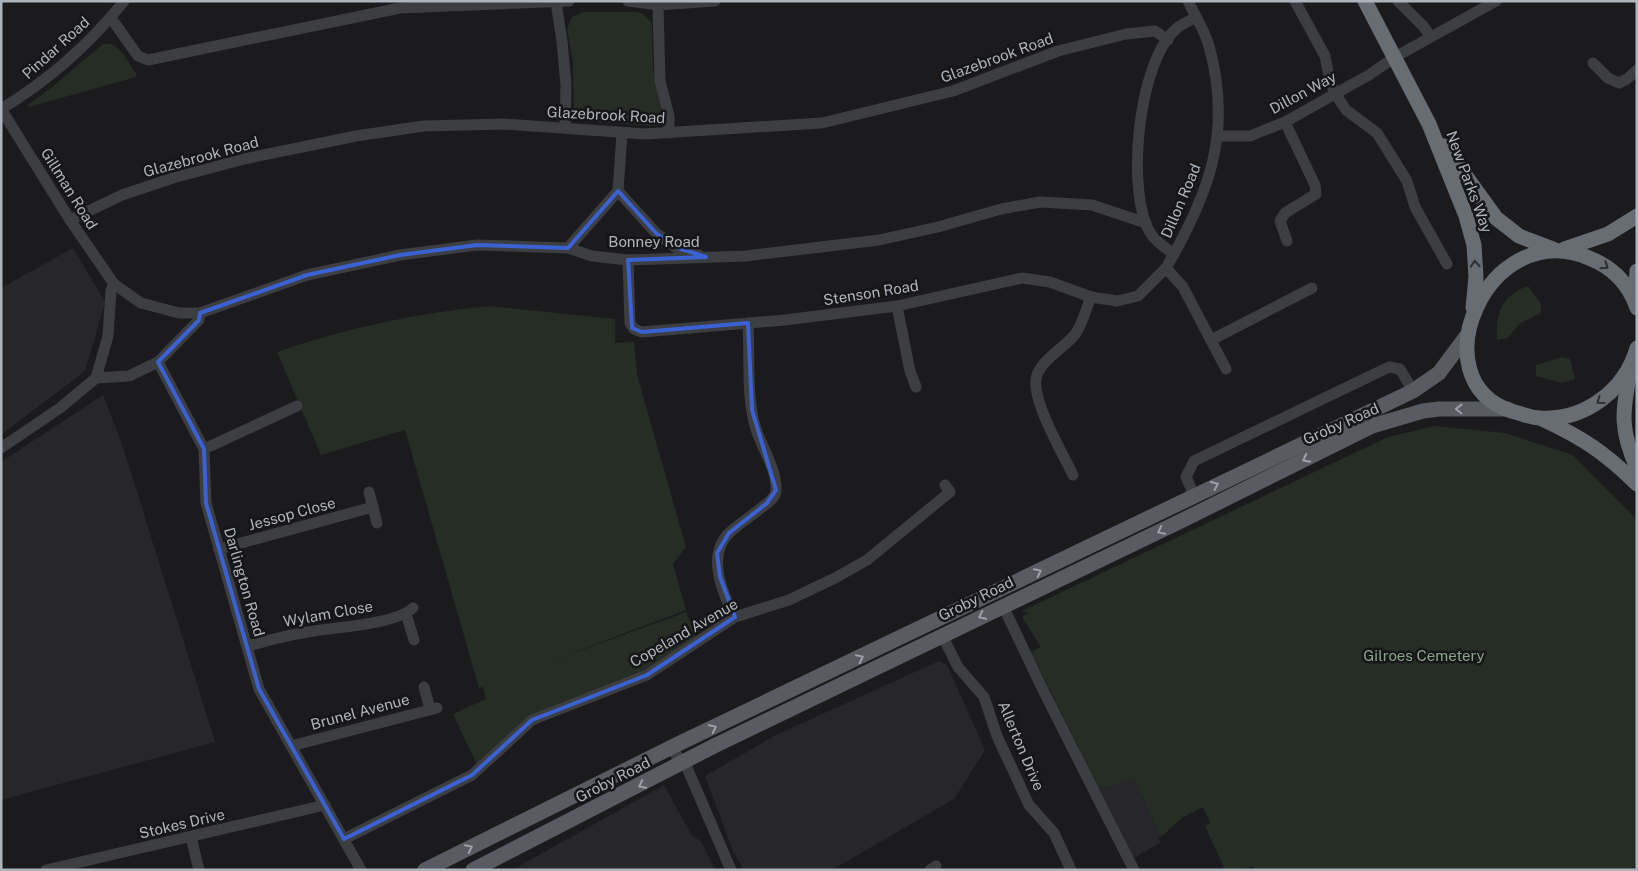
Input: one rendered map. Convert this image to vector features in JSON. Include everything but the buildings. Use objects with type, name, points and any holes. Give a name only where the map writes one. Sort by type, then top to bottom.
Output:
[{"type":"highway","name":"New Parks Way","points":[[1364,1],[1429,124],[1466,216],[1473,239],[1476,277],[1473,312]]},
{"type":"highway","name":"New Parks Way","points":[[1429,124],[1496,218],[1519,236],[1557,249],[1581,254],[1608,268],[1628,289],[1636,306]]},
{"type":"highway","points":[[1637,216],[1608,234],[1586,243],[1533,254],[1504,270],[1485,292],[1473,312],[1468,334],[1471,372],[1478,387],[1491,400],[1508,410],[1540,418],[1587,441],[1615,462],[1637,484]]},
{"type":"highway","points":[[1636,306],[1634,283],[1637,271]]},
{"type":"highway","points":[[1540,418],[1578,413],[1598,403],[1611,392],[1635,355]]},
{"type":"highway","points":[[1635,355],[1623,410],[1627,445],[1637,468]]},
{"type":"main road","name":"Groby Road","points":[[425,870],[669,748],[952,614],[1194,495],[1413,391],[1439,373],[1468,334]]},
{"type":"main road","name":"Groby Road","points":[[473,870],[685,763],[716,745],[1183,520],[1372,426],[1423,411],[1439,409],[1508,410]]},
{"type":"street","name":"Pindar Road","points":[[1,109],[50,76],[87,44],[124,1]]},
{"type":"street","points":[[110,18],[138,56],[148,60],[400,8],[569,1]]},
{"type":"street","points":[[628,1],[658,4],[715,1]]},
{"type":"street","name":"Dillon Road","points":[[1166,268],[1192,220],[1210,174],[1219,136],[1220,98],[1209,45],[1188,1]]},
{"type":"street","points":[[1295,1],[1325,56],[1330,82],[1336,93],[1346,110],[1377,133],[1407,181],[1415,207],[1447,264]]},
{"type":"street","points":[[1398,1],[1424,26],[1431,37]]},
{"type":"street","name":"Dillon Way","points":[[1219,136],[1250,136],[1285,122],[1395,57],[1496,1]]},
{"type":"street","points":[[556,2],[566,85],[565,128]]},
{"type":"street","points":[[658,4],[660,81],[669,116],[669,133]]},
{"type":"street","points":[[1174,254],[1152,235],[1141,211],[1138,173],[1140,119],[1148,80],[1168,40],[1176,29],[1196,17]]},
{"type":"street","name":"Glazebrook Road","points":[[70,220],[122,195],[173,178],[244,159],[356,136],[434,126],[504,124],[622,133],[669,133],[822,122],[953,91],[1058,50],[1126,34],[1155,31],[1168,40]]},
{"type":"street","points":[[1593,63],[1608,78],[1620,82],[1637,70]]},
{"type":"street","name":"Gillman Road","points":[[1,109],[70,220],[114,284],[141,303],[179,313],[200,313]]},
{"type":"street","points":[[1285,122],[1315,185],[1316,194],[1285,213],[1280,221],[1287,241]]},
{"type":"street","points":[[568,248],[618,192],[622,133]]},
{"type":"street","points":[[618,192],[656,233],[675,247],[706,257]]},
{"type":"street","name":"Bonney Road","points":[[200,313],[307,275],[400,255],[477,245],[568,248],[592,256],[628,260],[746,256],[879,240],[938,227],[1001,209],[1040,202],[1092,205],[1146,223]]},
{"type":"street","name":"Stenson Road","points":[[628,260],[630,323],[637,331],[748,323],[897,306],[1022,278],[1050,282],[1091,297],[1117,301],[1138,296],[1166,268]]},
{"type":"street","points":[[1166,268],[1183,287],[1226,369]]},
{"type":"street","points":[[1,448],[60,408],[96,378],[108,336],[111,290],[114,284]]},
{"type":"street","points":[[1211,340],[1312,288]]},
{"type":"street","points":[[1073,475],[1040,402],[1036,383],[1037,374],[1043,366],[1076,333],[1091,297]]},
{"type":"street","points":[[897,306],[910,372],[916,387]]},
{"type":"street","points":[[96,378],[129,376],[158,362],[199,320],[200,313]]},
{"type":"street","points":[[735,618],[720,577],[717,553],[729,533],[767,503],[774,496],[776,490],[774,477],[756,429],[752,410],[748,323]]},
{"type":"street","name":"Darlington Road","points":[[158,362],[204,449],[206,503],[259,688],[361,870]]},
{"type":"street","name":"Groby Road","points":[[1194,495],[1186,477],[1194,461],[1389,367],[1400,370],[1413,391]]},
{"type":"street","points":[[204,449],[297,406]]},
{"type":"street","name":"Copeland Avenue","points":[[344,839],[472,775],[532,720],[647,675],[735,618],[789,600],[867,560],[950,492],[945,485]]},
{"type":"street","points":[[369,492],[377,523]]},
{"type":"street","name":"Jessop Close","points":[[219,549],[373,507]]},
{"type":"street","points":[[1003,606],[1134,870]]},
{"type":"street","name":"Wylam Close","points":[[247,646],[306,632],[354,626],[410,611],[414,640]]},
{"type":"street","name":"Allerton Drive","points":[[942,635],[958,668],[984,697],[997,736],[1029,805],[1054,833],[1071,870]]},
{"type":"street","name":"Brunel Avenue","points":[[291,746],[434,708],[424,687]]},
{"type":"street","points":[[669,748],[685,763],[731,870]]},
{"type":"street","name":"Stokes Drive","points":[[46,870],[77,866],[325,805]]},
{"type":"street","points":[[191,837],[200,870]]},
{"type":"highlighted area","points":[[618,191],[656,233],[675,247],[706,257],[628,260],[632,328],[642,332],[748,323],[752,410],[776,490],[767,503],[729,533],[717,553],[720,577],[735,617],[647,675],[532,720],[472,775],[344,839],[259,689],[206,503],[204,449],[158,362],[199,320],[200,313],[307,275],[400,255],[477,245],[568,248]]},
{"type":"shaded area","points":[[73,248],[105,302],[85,371],[1,435],[1,288]]},
{"type":"shaded area","points":[[103,395],[122,444],[215,742],[1,800],[1,462]]},
{"type":"shaded area","points":[[939,661],[947,665],[985,750],[954,799],[832,870],[744,870],[733,851],[705,776],[776,735]]},
{"type":"shaded area","points":[[1134,779],[1161,837],[1158,838],[1161,842],[1134,858],[1099,789]]},
{"type":"shaded area","points":[[664,785],[692,836],[701,841],[715,870],[512,870]]},
{"type":"green space","points":[[584,12],[636,12],[642,13],[652,23],[653,70],[662,112],[656,126],[578,121],[574,117],[573,62],[567,29],[572,17]]},
{"type":"green space","points":[[103,44],[114,46],[123,53],[136,77],[29,107],[28,105]]},
{"type":"green space","points":[[1528,286],[1541,304],[1541,313],[1519,324],[1508,338],[1497,340],[1499,314],[1506,300]]},
{"type":"green space","points":[[489,306],[615,319],[615,343],[634,342],[637,375],[686,547],[673,564],[686,610],[549,662],[686,612],[696,638],[658,669],[534,719],[479,769],[453,714],[486,699],[483,687],[479,688],[405,430],[321,455],[277,352],[355,329],[409,317]]},
{"type":"green space","points":[[1562,357],[1570,359],[1575,379],[1562,383],[1536,376],[1536,365]]},
{"type":"green space","name":"Gilroes Cemetery","points":[[1435,426],[1505,433],[1573,455],[1637,520],[1637,870],[1254,870],[1252,866],[1242,870],[1225,870],[1205,826],[1210,823],[1203,807],[1183,817],[1161,837],[1134,779],[1099,789],[1031,652],[1041,647],[1022,617],[1029,613],[1022,611],[1388,437]]}]
